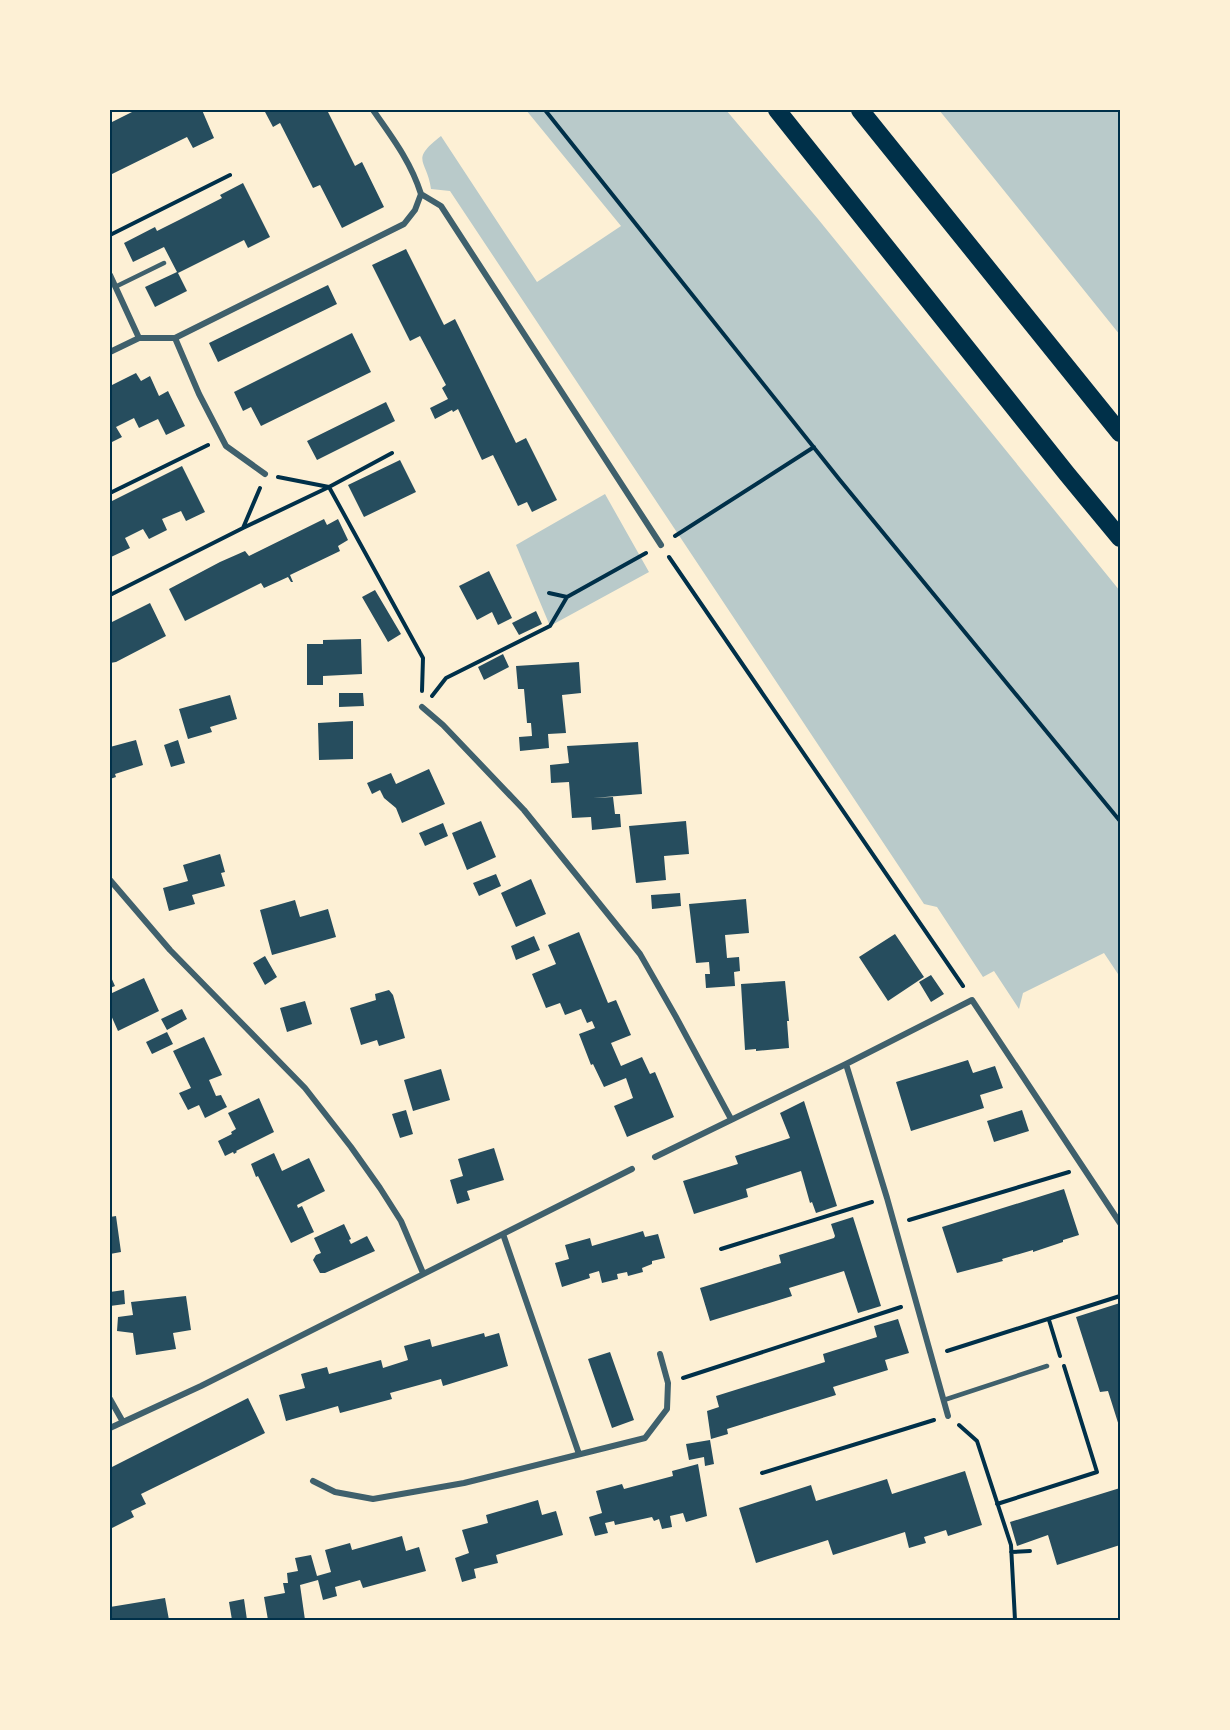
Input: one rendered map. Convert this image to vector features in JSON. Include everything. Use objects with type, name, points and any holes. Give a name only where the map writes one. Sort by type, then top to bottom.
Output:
[{"type":"highway","points":[[777,110],[1120,538]]},
{"type":"highway","points":[[860,110],[1120,433]]},
{"type":"street","points":[[373,110],[404,154],[421,194],[441,206],[661,545]]},
{"type":"street","points":[[110,352],[139,338],[175,338],[404,224],[415,210],[421,194]]},
{"type":"street","points":[[110,275],[139,338]]},
{"type":"street","points":[[175,338],[199,394],[226,446],[265,474]]},
{"type":"street","points":[[422,707],[443,725],[524,810],[640,954],[731,1119]]},
{"type":"street","points":[[110,880],[170,950],[305,1088],[351,1147],[401,1221],[423,1274]]},
{"type":"street","points":[[655,1157],[972,1000],[1120,1222]]},
{"type":"street","points":[[846,1064],[895,1224],[948,1416]]},
{"type":"street","points":[[110,1428],[211,1380],[632,1169]]},
{"type":"street","points":[[503,1234],[579,1454]]},
{"type":"street","points":[[313,1481],[335,1492],[373,1499],[464,1483],[645,1438],[667,1409],[668,1383],[660,1354]]},
{"type":"street","points":[[110,1399],[123,1422]]},
{"type":"lane","points":[[115,287],[164,262]]},
{"type":"lane","points":[[944,1400],[1047,1366]]},
{"type":"path","points":[[545,110],[814,447],[1120,820]]},
{"type":"path","points":[[110,235],[230,175]]},
{"type":"path","points":[[110,493],[222,438]]},
{"type":"path","points":[[672,539],[814,447]]},
{"type":"path","points":[[110,595],[329,487],[392,453]]},
{"type":"path","points":[[243,528],[265,474],[329,487],[423,658],[422,707]]},
{"type":"path","points":[[422,707],[446,678],[550,626],[567,597],[661,545],[972,1000]]},
{"type":"path","points":[[549,593],[567,597]]},
{"type":"path","points":[[895,1224],[1084,1168]]},
{"type":"path","points":[[721,1249],[887,1198]]},
{"type":"path","points":[[932,1355],[1120,1296]]},
{"type":"path","points":[[668,1383],[917,1302]]},
{"type":"path","points":[[998,1504],[1097,1472],[1049,1320]]},
{"type":"path","points":[[762,1473],[948,1416],[977,1441],[998,1504],[1011,1545],[1015,1620]]},
{"type":"path","points":[[1011,1552],[1030,1551]]},
{"type":"shaded area","points":[[526,110],[726,110],[818,219],[1120,591],[1120,977],[1104,953],[1023,993],[1019,1009],[994,971],[983,977],[937,907],[924,904],[450,191],[431,189],[422,161],[425,151],[441,136],[537,282],[621,226]]},
{"type":"shaded area","points":[[939,110],[1120,110],[1120,335],[948,121]]},
{"type":"shaded area","points":[[605,494],[649,572],[550,626],[516,545]]},
{"type":"building","points":[[136,110],[202,110],[214,138],[193,148],[187,137],[110,175],[110,123]]},
{"type":"building","points":[[264,110],[327,110],[355,166],[362,162],[384,207],[342,228],[320,185],[313,188],[280,123],[273,127]]},
{"type":"building","points":[[243,183],[270,237],[248,248],[244,240],[178,273],[187,291],[155,307],[145,287],[177,272],[164,247],[133,262],[124,243],[155,227],[157,231],[179,220],[222,198],[220,195]]},
{"type":"building","points":[[406,249],[444,325],[455,319],[516,443],[526,438],[557,500],[532,512],[527,502],[518,506],[493,455],[482,460],[458,409],[435,419],[430,408],[448,399],[442,388],[446,385],[420,336],[410,341],[372,265]]},
{"type":"building","points":[[328,285],[337,304],[218,362],[209,343]]},
{"type":"building","points":[[352,333],[371,372],[261,426],[251,407],[243,411],[234,392]]},
{"type":"building","points":[[136,373],[141,381],[150,376],[159,396],[168,391],[185,426],[166,435],[158,419],[139,428],[134,418],[116,427],[122,437],[110,443],[110,386]]},
{"type":"building","points":[[386,402],[395,421],[317,460],[307,441]]},
{"type":"building","points":[[400,460],[416,492],[364,517],[348,485]]},
{"type":"building","points":[[182,466],[205,512],[186,521],[181,511],[162,519],[167,530],[149,539],[143,529],[125,538],[130,548],[111,557],[110,502]]},
{"type":"building","points":[[324,519],[327,525],[338,519],[348,540],[338,546],[340,551],[290,575],[293,582],[288,577],[264,588],[261,583],[185,621],[169,589],[220,562],[245,551],[249,556]]},
{"type":"building","points":[[489,571],[512,618],[498,625],[492,612],[477,620],[459,586]]},
{"type":"building","points":[[375,590],[401,634],[388,642],[362,597]]},
{"type":"building","points":[[150,603],[166,636],[110,663],[110,623]]},
{"type":"building","points":[[536,611],[542,624],[519,635],[512,623]]},
{"type":"building","points":[[361,639],[362,674],[323,676],[323,685],[307,685],[307,644],[323,644],[323,640]]},
{"type":"building","points":[[503,654],[509,667],[484,680],[478,667]]},
{"type":"building","points":[[579,662],[581,693],[562,695],[566,733],[548,734],[549,748],[520,751],[519,737],[532,736],[531,723],[527,723],[524,689],[518,689],[516,666]]},
{"type":"building","points":[[339,693],[363,693],[364,706],[339,707]]},
{"type":"building","points":[[230,695],[237,719],[210,727],[212,732],[188,739],[179,709]]},
{"type":"building","points":[[353,721],[353,759],[319,760],[318,723]]},
{"type":"building","points":[[136,740],[143,765],[115,774],[116,777],[110,779],[110,747]]},
{"type":"building","points":[[178,740],[185,763],[171,767],[164,745]]},
{"type":"building","points":[[638,742],[642,794],[593,798],[613,797],[615,814],[620,814],[621,827],[592,830],[591,817],[572,818],[569,782],[551,783],[550,765],[569,763],[567,746]]},
{"type":"building","points":[[429,769],[445,804],[402,823],[396,808],[384,798],[380,790],[372,794],[367,783],[391,773],[396,784]]},
{"type":"building","points":[[481,821],[496,857],[467,870],[452,833]]},
{"type":"building","points":[[686,821],[689,854],[664,856],[666,880],[636,883],[629,826]]},
{"type":"building","points":[[443,823],[448,836],[425,846],[419,833]]},
{"type":"building","points":[[220,854],[225,872],[221,873],[225,886],[192,895],[195,904],[169,911],[163,888],[188,881],[183,865]]},
{"type":"building","points":[[496,874],[501,886],[479,896],[473,883]]},
{"type":"building","points":[[531,879],[546,914],[516,927],[501,893]]},
{"type":"building","points":[[680,893],[681,906],[652,909],[651,895]]},
{"type":"building","points":[[746,899],[749,933],[725,935],[727,958],[739,957],[740,971],[734,972],[735,986],[706,988],[705,974],[710,974],[709,962],[696,963],[689,904]]},
{"type":"building","points":[[295,900],[300,917],[328,909],[336,937],[272,955],[260,910]]},
{"type":"building","points":[[579,932],[608,1003],[616,1000],[631,1035],[611,1043],[621,1066],[642,1057],[650,1074],[655,1072],[674,1117],[627,1137],[614,1106],[633,1098],[626,1078],[604,1087],[593,1064],[591,1065],[579,1034],[595,1028],[592,1021],[587,1023],[581,1009],[565,1015],[560,1003],[546,1008],[532,974],[556,964],[548,945]]},
{"type":"building","points":[[895,934],[924,977],[888,1001],[859,957]]},
{"type":"building","points":[[534,936],[540,950],[516,960],[511,946]]},
{"type":"building","points":[[265,956],[277,977],[265,985],[253,963]]},
{"type":"building","points":[[110,975],[115,986],[110,988]]},
{"type":"building","points":[[931,975],[944,994],[931,1002],[919,982]]},
{"type":"building","points":[[144,978],[159,1011],[118,1031],[110,1013],[110,994]]},
{"type":"building","points":[[785,981],[789,1048],[745,1050],[741,984]]},
{"type":"building","points":[[389,990],[393,995],[405,1038],[379,1046],[377,1040],[361,1045],[350,1008],[376,1000],[375,994]]},
{"type":"building","points":[[305,1001],[312,1024],[287,1032],[280,1008]]},
{"type":"building","points":[[182,1009],[187,1019],[167,1030],[161,1019]]},
{"type":"building","points":[[167,1032],[173,1044],[152,1054],[146,1042]]},
{"type":"building","points":[[204,1037],[222,1075],[209,1080],[216,1096],[221,1095],[227,1107],[205,1118],[199,1105],[188,1110],[179,1093],[191,1088],[173,1051]]},
{"type":"building","points":[[968,1060],[973,1073],[995,1066],[1003,1088],[980,1095],[984,1108],[911,1131],[896,1082]]},
{"type":"building","points":[[441,1069],[450,1100],[413,1111],[404,1080]]},
{"type":"building","points":[[259,1098],[274,1132],[234,1154],[233,1152],[225,1156],[218,1141],[232,1134],[231,1132],[236,1129],[228,1113]]},
{"type":"building","points":[[804,1101],[837,1206],[816,1213],[812,1202],[810,1203],[801,1171],[746,1189],[748,1197],[694,1214],[683,1181],[738,1164],[735,1156],[790,1138],[780,1113]]},
{"type":"building","points":[[406,1110],[413,1134],[400,1138],[392,1114]]},
{"type":"building","points":[[1022,1110],[1029,1131],[994,1142],[987,1121]]},
{"type":"building","points":[[494,1148],[504,1180],[467,1191],[470,1200],[457,1204],[450,1180],[463,1176],[458,1159]]},
{"type":"building","points":[[274,1153],[282,1171],[309,1158],[325,1191],[297,1205],[298,1208],[302,1206],[314,1232],[291,1243],[251,1164]]},
{"type":"building","points":[[1064,1189],[1079,1235],[1033,1252],[1033,1250],[1002,1259],[1003,1261],[957,1273],[942,1227]]},
{"type":"building","points":[[116,1216],[121,1252],[110,1254],[110,1217]]},
{"type":"building","points":[[853,1217],[881,1306],[858,1313],[844,1271],[789,1288],[792,1296],[710,1321],[700,1288],[781,1263],[779,1255],[834,1238],[831,1224]]},
{"type":"building","points":[[344,1224],[351,1244],[367,1236],[375,1251],[325,1273],[320,1273],[313,1260],[321,1253],[314,1238]]},
{"type":"building","points":[[643,1231],[645,1237],[658,1234],[665,1258],[652,1261],[652,1264],[642,1268],[643,1272],[628,1276],[627,1272],[617,1274],[618,1279],[602,1283],[599,1271],[589,1274],[590,1278],[562,1287],[555,1263],[569,1259],[565,1245],[590,1238],[592,1246]]},
{"type":"building","points":[[124,1290],[125,1304],[110,1306],[110,1292]]},
{"type":"building","points":[[186,1296],[191,1330],[173,1333],[176,1349],[136,1355],[133,1333],[117,1331],[118,1317],[133,1315],[131,1302]]},
{"type":"building","points":[[1120,1303],[1120,1429],[1108,1391],[1100,1392],[1076,1317]]},
{"type":"building","points":[[898,1319],[909,1353],[885,1360],[888,1370],[833,1387],[836,1395],[727,1429],[728,1434],[711,1439],[707,1411],[719,1407],[716,1396],[825,1362],[823,1354],[877,1337],[874,1326]]},
{"type":"building","points":[[484,1333],[485,1337],[499,1333],[508,1366],[443,1386],[441,1379],[390,1393],[392,1399],[340,1413],[338,1406],[286,1421],[279,1395],[305,1388],[301,1374],[327,1367],[329,1374],[381,1360],[383,1368],[408,1360],[404,1346],[430,1339],[432,1347]]},
{"type":"building","points":[[610,1352],[634,1420],[612,1428],[588,1359]]},
{"type":"building","points":[[248,1398],[265,1433],[141,1494],[146,1504],[131,1511],[134,1517],[110,1529],[110,1468]]},
{"type":"building","points":[[710,1440],[714,1464],[705,1466],[704,1457],[689,1460],[686,1444]]},
{"type":"building","points":[[698,1464],[707,1516],[686,1522],[683,1513],[670,1516],[672,1527],[662,1529],[659,1519],[654,1521],[652,1517],[615,1525],[614,1521],[605,1523],[608,1533],[595,1536],[589,1517],[602,1513],[596,1491],[622,1484],[624,1489],[673,1476],[672,1471]]},
{"type":"building","points":[[965,1471],[982,1525],[948,1536],[946,1530],[924,1537],[926,1543],[909,1548],[905,1532],[833,1555],[828,1540],[756,1563],[739,1508],[811,1485],[816,1501],[887,1479],[892,1494]]},
{"type":"building","points":[[1120,1488],[1120,1545],[1057,1565],[1048,1535],[1017,1546],[1010,1522]]},
{"type":"building","points":[[538,1500],[542,1515],[556,1511],[563,1535],[496,1555],[498,1563],[474,1569],[476,1578],[462,1582],[455,1558],[469,1553],[462,1530],[488,1523],[486,1515]]},
{"type":"building","points":[[402,1536],[406,1551],[419,1547],[426,1571],[363,1588],[360,1580],[335,1587],[337,1596],[323,1600],[318,1580],[300,1585],[305,1620],[268,1620],[264,1597],[285,1593],[283,1583],[288,1583],[287,1573],[298,1571],[295,1558],[311,1555],[317,1576],[331,1572],[325,1550],[350,1543],[352,1550]]},
{"type":"building","points":[[165,1598],[169,1620],[110,1620],[110,1607]]},
{"type":"building","points":[[244,1599],[247,1620],[232,1620],[229,1602]]}]
